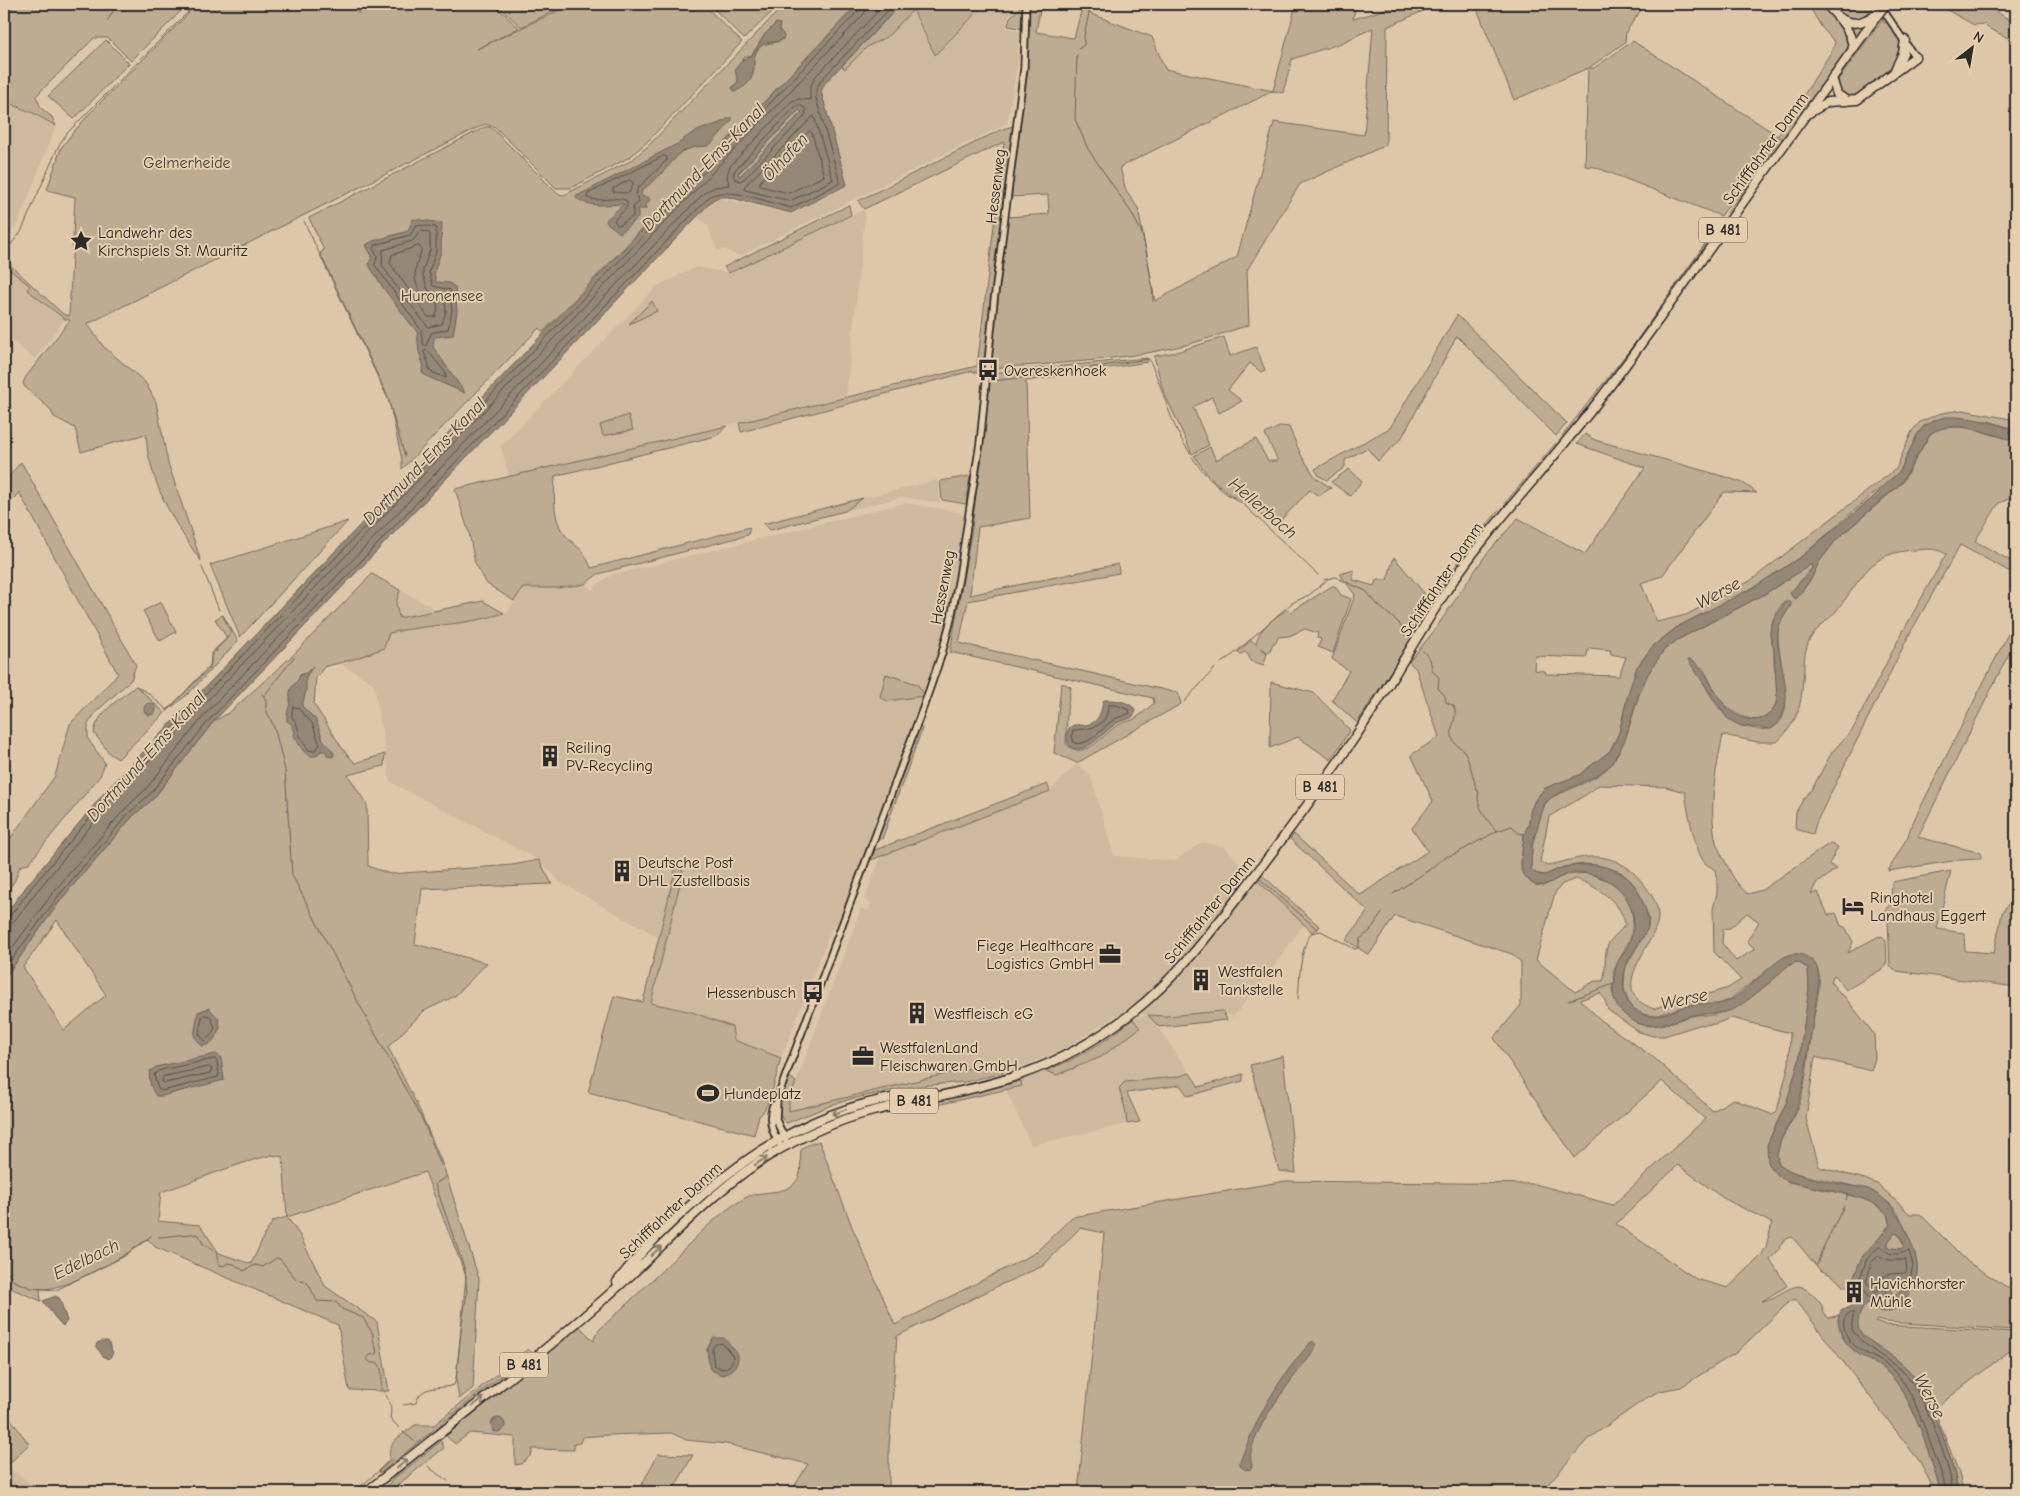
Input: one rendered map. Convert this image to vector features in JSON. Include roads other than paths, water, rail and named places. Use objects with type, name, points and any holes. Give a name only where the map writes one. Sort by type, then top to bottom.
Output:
[{"type":"main road","name":"B 481","points":[[1826,4],[1852,36],[1853,49]]},
{"type":"main road","name":"Schifffahrter Damm","points":[[366,1492],[606,1296],[722,1189],[757,1163],[785,1146],[847,1119],[888,1107],[1021,1075],[1076,1050],[1111,1029],[1173,976],[1283,839],[1375,707],[1439,602],[1471,555],[1595,406],[1886,4]]},
{"type":"main road","name":"B 481","points":[[1836,15],[1850,23],[1858,24],[1879,13]]},
{"type":"main road","points":[[1894,72],[1903,53],[1905,40]]},
{"type":"main road","name":"B 481","points":[[1805,116],[1828,102],[1857,100],[1915,57]]},
{"type":"main road","points":[[1832,78],[1837,94],[1846,101]]},
{"type":"main road","name":"Schifffahrter Damm","points":[[606,1296],[639,1256],[703,1193],[748,1158],[781,1138],[827,1116],[874,1101],[895,1096],[958,1091]]},
{"type":"street","name":"Hessenweg","points":[[785,1146],[776,1120],[777,1099],[923,708],[950,623],[981,435],[994,301],[1024,68],[1026,4]]},
{"type":"street","points":[[1879,4],[1915,57]]},
{"type":"water","points":[[858,4],[901,4],[825,83],[821,91],[847,185],[791,213],[728,197],[719,197],[713,200],[214,721],[153,799],[133,816],[63,897],[4,979],[4,916],[28,884],[105,792]],"holes":[[[799,110],[802,112],[740,176],[739,176],[738,173]]]},
{"type":"water","points":[[776,23],[780,24],[779,30],[784,37],[782,40],[765,43],[758,48],[754,58],[751,79],[745,86],[735,92],[732,88],[738,81],[735,71],[742,61],[752,55],[765,34]]},
{"type":"water","points":[[732,118],[732,120],[713,142],[708,146],[694,147],[681,152],[642,191],[643,197],[648,197],[650,200],[646,205],[646,209],[638,209],[638,218],[620,233],[606,222],[624,204],[592,204],[575,197],[681,142],[691,134]]},
{"type":"water","name":"Huronensee","points":[[413,219],[442,223],[441,252],[434,272],[436,282],[449,283],[455,287],[457,312],[453,335],[434,337],[433,347],[465,393],[422,373],[422,368],[424,367],[419,352],[417,332],[384,289],[369,265],[372,256],[366,245],[373,241],[408,231]]},
{"type":"water","points":[[1954,417],[1990,423],[2016,430],[2016,441],[1961,427],[1940,429],[1930,434],[1901,483],[1837,539],[1819,562],[1811,579],[1796,599],[1790,593],[1812,568],[1812,564],[1763,595],[1677,640],[1664,650],[1648,674],[1638,696],[1625,740],[1611,765],[1596,776],[1552,797],[1545,803],[1532,845],[1531,869],[1536,874],[1544,875],[1576,865],[1598,866],[1618,872],[1634,885],[1646,911],[1648,927],[1627,964],[1623,985],[1629,1004],[1637,1012],[1647,1016],[1656,1016],[1691,1005],[1719,1004],[1728,1001],[1736,997],[1777,962],[1792,954],[1804,955],[1815,963],[1819,982],[1803,1087],[1795,1114],[1781,1139],[1777,1155],[1778,1162],[1792,1172],[1801,1175],[1870,1190],[1886,1201],[1899,1217],[1917,1262],[1915,1283],[1904,1302],[1894,1309],[1880,1311],[1870,1303],[1867,1303],[1860,1314],[1858,1327],[1862,1335],[1895,1358],[1913,1375],[1920,1385],[1941,1431],[1958,1492],[1941,1492],[1927,1447],[1915,1416],[1901,1388],[1885,1370],[1855,1352],[1844,1339],[1839,1327],[1838,1318],[1841,1311],[1863,1295],[1850,1283],[1862,1258],[1890,1225],[1889,1216],[1866,1200],[1852,1195],[1794,1183],[1781,1178],[1771,1169],[1768,1162],[1767,1145],[1787,1101],[1799,1061],[1809,989],[1808,968],[1797,962],[1790,965],[1750,998],[1731,1010],[1695,1015],[1658,1025],[1640,1024],[1631,1020],[1620,1010],[1613,993],[1615,969],[1631,938],[1633,927],[1633,916],[1625,897],[1610,882],[1600,877],[1583,873],[1569,874],[1546,884],[1535,885],[1523,875],[1521,863],[1524,835],[1535,800],[1545,788],[1579,775],[1610,751],[1619,733],[1628,694],[1637,667],[1652,647],[1677,627],[1756,586],[1802,556],[1872,498],[1900,471],[1917,435],[1924,426],[1935,420]],"holes":[[[1895,1233],[1900,1236],[1903,1242],[1904,1246],[1901,1249],[1888,1246],[1888,1242]],[[1891,1284],[1900,1288],[1904,1284],[1905,1287],[1894,1297],[1889,1287]]]},
{"type":"water","points":[[1786,600],[1791,602],[1791,605],[1781,622],[1778,633],[1778,645],[1785,684],[1785,709],[1780,720],[1771,729],[1741,726],[1727,718],[1688,660],[1690,659],[1702,669],[1720,700],[1732,712],[1747,719],[1755,720],[1769,714],[1774,708],[1777,699],[1774,650],[1770,634],[1773,620]]},
{"type":"water","points":[[313,666],[306,677],[306,691],[302,706],[316,720],[323,740],[334,753],[333,757],[328,756],[325,751],[321,751],[316,756],[305,753],[294,736],[295,731],[292,728],[292,724],[287,721],[291,689],[300,675],[306,673]]},
{"type":"water","points":[[1105,700],[1126,703],[1136,710],[1134,716],[1114,725],[1089,745],[1076,749],[1070,746],[1067,739],[1069,728],[1074,725],[1086,725],[1094,722]]},
{"type":"water","points":[[148,703],[152,703],[156,709],[152,715],[148,715],[144,711],[144,707]]},
{"type":"water","points":[[209,1008],[218,1018],[220,1027],[211,1042],[202,1046],[194,1036],[198,1012]]},
{"type":"water","points":[[216,1054],[221,1058],[224,1080],[156,1096],[150,1084],[150,1071],[156,1067]]},
{"type":"water","points":[[56,1296],[60,1299],[67,1321],[63,1326],[43,1301]]},
{"type":"water","points":[[713,1338],[724,1338],[738,1354],[734,1368],[722,1375],[710,1369],[707,1349]]},
{"type":"water","points":[[108,1341],[113,1353],[109,1359],[103,1356],[96,1347],[97,1343]]},
{"type":"water","points":[[1311,1342],[1314,1342],[1316,1345],[1313,1352],[1266,1416],[1253,1444],[1251,1469],[1246,1470],[1240,1466],[1240,1462],[1261,1414],[1288,1370]]},
{"type":"water","points":[[498,1418],[503,1420],[505,1425],[503,1430],[498,1432],[493,1430],[491,1425],[493,1420]]},
{"type":"waterway","points":[[108,20],[117,4]]},
{"type":"waterway","points":[[4,253],[21,232],[59,145],[67,133],[196,4]]},
{"type":"waterway","points":[[352,4],[359,14]]},
{"type":"waterway","points":[[372,12],[380,4]]},
{"type":"waterway","points":[[1078,49],[1084,45],[1084,36],[1091,4]]},
{"type":"waterway","points":[[1077,55],[1075,119],[1088,149],[1131,212],[1141,231],[1147,253],[1153,302]]},
{"type":"waterway","points":[[1727,213],[1778,142]]},
{"type":"waterway","points":[[1562,436],[1632,347],[1722,220]]},
{"type":"waterway","name":"Dortmund-Ems-Kanal","points":[[304,221],[388,399],[405,456]]},
{"type":"waterway","points":[[1033,376],[1149,359],[1177,431],[1190,453]]},
{"type":"waterway","points":[[992,381],[1028,377]]},
{"type":"waterway","points":[[1505,503],[1556,443]]},
{"type":"waterway","name":"Hellerbach","points":[[1192,457],[1214,483],[1242,503],[1318,575]]},
{"type":"waterway","points":[[1437,593],[1466,551],[1499,510]]},
{"type":"waterway","points":[[202,567],[219,610]]},
{"type":"waterway","name":"Hellerbach","points":[[1324,580],[1335,577],[1366,591],[1378,605],[1399,623],[1406,636]]},
{"type":"waterway","points":[[1221,663],[1292,603],[1309,595],[1326,581]]},
{"type":"waterway","points":[[1404,635],[1418,622],[1431,603]]},
{"type":"waterway","points":[[216,650],[231,632],[223,616]]},
{"type":"waterway","name":"Dortmund-Ems-Kanal","points":[[136,686],[148,693],[167,710],[210,668],[211,656],[216,650],[217,652]]},
{"type":"waterway","name":"Hellerbach","points":[[1423,651],[1430,659],[1433,672],[1439,677],[1438,688],[1445,696],[1446,702],[1454,706],[1453,739],[1466,754],[1476,789],[1479,793],[1478,797],[1481,808],[1497,831]]},
{"type":"waterway","points":[[264,696],[294,657]]},
{"type":"waterway","points":[[1184,702],[1215,668]]},
{"type":"waterway","points":[[262,694],[266,700],[266,709],[275,730],[285,770],[292,875],[423,1121],[441,1165]]},
{"type":"waterway","points":[[1393,894],[1429,870],[1443,858],[1457,853],[1497,831],[1512,826],[1518,833],[1524,834]]},
{"type":"waterway","points":[[1260,879],[1318,930]]},
{"type":"waterway","points":[[1298,999],[1302,956],[1311,933],[1321,931],[1355,949],[1358,948],[1360,939],[1370,931],[1382,913]]},
{"type":"waterway","points":[[1568,1001],[1616,983]]},
{"type":"waterway","points":[[403,1405],[416,1403],[418,1397],[426,1390],[454,1385],[456,1379],[467,1293],[465,1270],[435,1184],[446,1177]]},
{"type":"waterway","points":[[1846,1200],[1848,1193]]},
{"type":"waterway","points":[[1817,1265],[1821,1252],[1844,1206]]},
{"type":"waterway","name":"Edelbach","points":[[159,1237],[186,1234],[199,1235],[203,1244],[216,1252],[219,1265],[234,1264],[244,1271],[255,1265],[263,1267],[276,1258],[280,1259],[296,1279],[305,1281],[309,1285],[317,1301],[336,1302],[342,1309],[363,1318],[373,1334],[376,1351],[376,1354],[370,1355],[367,1359],[371,1363],[378,1363],[380,1366],[382,1375],[381,1388],[389,1402],[391,1409],[390,1418],[399,1428]]},
{"type":"waterway","name":"Edelbach","points":[[4,1274],[10,1274],[12,1280],[31,1288],[56,1290],[123,1257],[151,1236]]},
{"type":"waterway","name":"Edelbach","points":[[403,1432],[414,1441]]},
{"type":"waterway","points":[[354,1492],[393,1459]]},
{"type":"waterway","name":"Edelbach","points":[[428,1466],[448,1481]]},
{"type":"place","name":"Landwehr des Kirchspiels St. Mauritz","points":[[81,241]]},
{"type":"place","name":"Overeskenhoek","points":[[988,370]]},
{"type":"place","name":"Reiling PV-Recycling","points":[[550,756]]},
{"type":"place","name":"Deutsche Post DHL Zustellbasis","points":[[622,871]]},
{"type":"place","name":"Ringhotel Landhaus Eggert","points":[[1853,906]]},
{"type":"place","name":"Fiege Healthcare Logistics GmbH","points":[[1110,954]]},
{"type":"place","name":"Westfalen Tankstelle","points":[[1201,980]]},
{"type":"place","name":"Hessenbusch","points":[[813,992]]},
{"type":"place","name":"Westfleisch eG","points":[[917,1013]]},
{"type":"place","name":"WestfalenLand Fleischwaren GmbH","points":[[863,1056]]},
{"type":"place","name":"Hundeplatz","points":[[708,1093]]},
{"type":"place","name":"Havichhorster Mühle","points":[[1854,1292]]},
{"type":"water label","name":"Ölhafen","points":[[785,157]]},
{"type":"water label","name":"Werse","points":[[1718,593]]},
{"type":"water label","name":"Werse","points":[[1684,999]]},
{"type":"water label","name":"Werse","points":[[1930,1396]]},
{"type":"park label","name":"Gelmerheide","points":[[187,162]]}]
